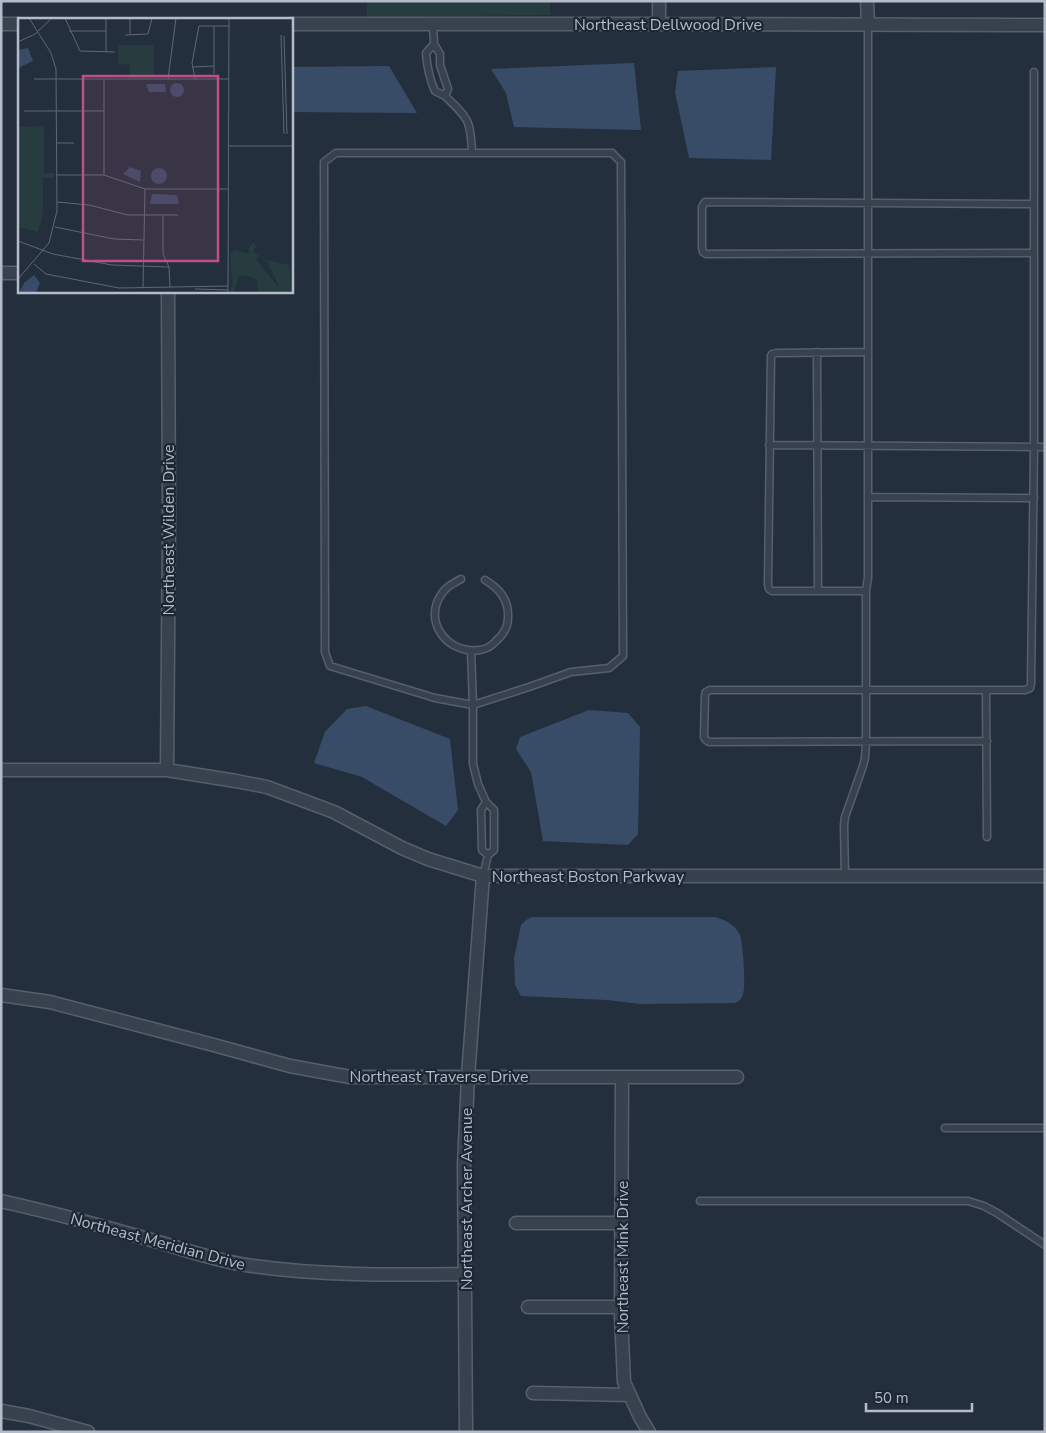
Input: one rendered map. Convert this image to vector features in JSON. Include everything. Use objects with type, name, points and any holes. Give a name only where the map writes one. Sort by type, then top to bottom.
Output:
[{"type":"street","points":[[659,1],[659,24]]},
{"type":"street","points":[[868,1],[868,25]]},
{"type":"street","points":[[1,24],[18,24]]},
{"type":"street","name":"Northeast Dellwood Drive","points":[[292,24],[1045,25]]},
{"type":"street","points":[[1,273],[18,273]]},
{"type":"street","name":"Northeast Wilden Drive","points":[[167,770],[168,292]]},
{"type":"street","name":"Northeast Boston Parkway","points":[[1,770],[167,770],[236,781],[267,788],[334,812],[428,860],[444,863],[483,876],[1045,876]]},
{"type":"street","name":"Northeast Archer Avenue","points":[[466,1432],[464,1165],[468,1076],[483,876]]},
{"type":"street","name":"Northeast Traverse Drive","points":[[1,995],[50,1002],[290,1066],[350,1077],[737,1077]]},
{"type":"street","name":"Northeast Mink Drive","points":[[622,1077],[621,1307],[624,1382],[640,1418],[649,1432]]},
{"type":"street","name":"Northeast Meridian Drive","points":[[1,1200],[245,1265],[311,1272],[378,1275],[465,1274]]},
{"type":"street","points":[[516,1223],[621,1224]]},
{"type":"street","points":[[528,1308],[621,1307]]},
{"type":"street","points":[[533,1393],[630,1395]]},
{"type":"street","points":[[1,1411],[29,1416],[88,1432]]},
{"type":"lane","points":[[433,24],[434,44],[440,54],[440,66],[448,89],[445,96]]},
{"type":"lane","points":[[845,876],[845,817],[865,758],[866,742],[866,591],[868,577],[868,25]]},
{"type":"lane","points":[[434,44],[426,53],[430,80],[435,91],[445,96],[468,121],[472,153]]},
{"type":"lane","points":[[987,741],[709,742],[704,737],[705,695],[710,690],[1025,690],[1030,688],[1034,498],[1034,72]]},
{"type":"lane","points":[[336,153],[472,153],[612,154],[621,162],[623,656],[609,668],[572,672],[473,705],[436,698],[330,666],[325,652],[324,162],[336,153]]},
{"type":"lane","points":[[1034,204],[705,202],[702,207],[702,248],[706,254],[1034,253]]},
{"type":"lane","points":[[817,352],[818,591]]},
{"type":"lane","points":[[866,591],[772,591],[768,585],[770,356],[776,353],[868,352]]},
{"type":"lane","points":[[770,445],[1045,447]]},
{"type":"lane","points":[[868,497],[1034,498]]},
{"type":"lane","points":[[462,579],[451,584],[442,592],[437,602],[436,625],[442,636],[450,644],[460,649],[471,651],[484,649],[495,643],[503,633],[508,622],[508,609],[504,597],[496,587],[485,580]]},
{"type":"lane","points":[[471,651],[473,764],[478,784],[486,802],[494,810],[494,850],[488,856],[483,876]]},
{"type":"lane","points":[[986,690],[987,837]]},
{"type":"lane","points":[[486,802],[481,810],[482,850],[488,856]]},
{"type":"lane","points":[[945,1128],[1045,1128]]},
{"type":"lane","points":[[700,1201],[968,1201],[997,1213],[1045,1245]]},
{"type":"green space","points":[[367,1],[550,1],[550,15],[367,17]]},
{"type":"water","points":[[634,63],[641,130],[514,127],[506,93],[491,69]]},
{"type":"water","points":[[389,66],[417,113],[292,112],[292,67]]},
{"type":"water","points":[[776,67],[771,160],[689,158],[675,92],[678,71]]},
{"type":"water","points":[[366,706],[450,739],[458,810],[446,826],[362,777],[314,763],[325,732],[347,709]]},
{"type":"water","points":[[589,710],[628,713],[640,727],[638,834],[628,845],[543,841],[531,772],[516,749],[520,737]]},
{"type":"water","points":[[532,917],[715,917],[733,925],[740,935],[744,974],[743,996],[735,1003],[640,1004],[607,1000],[521,996],[515,985],[514,958],[521,925]]}]
